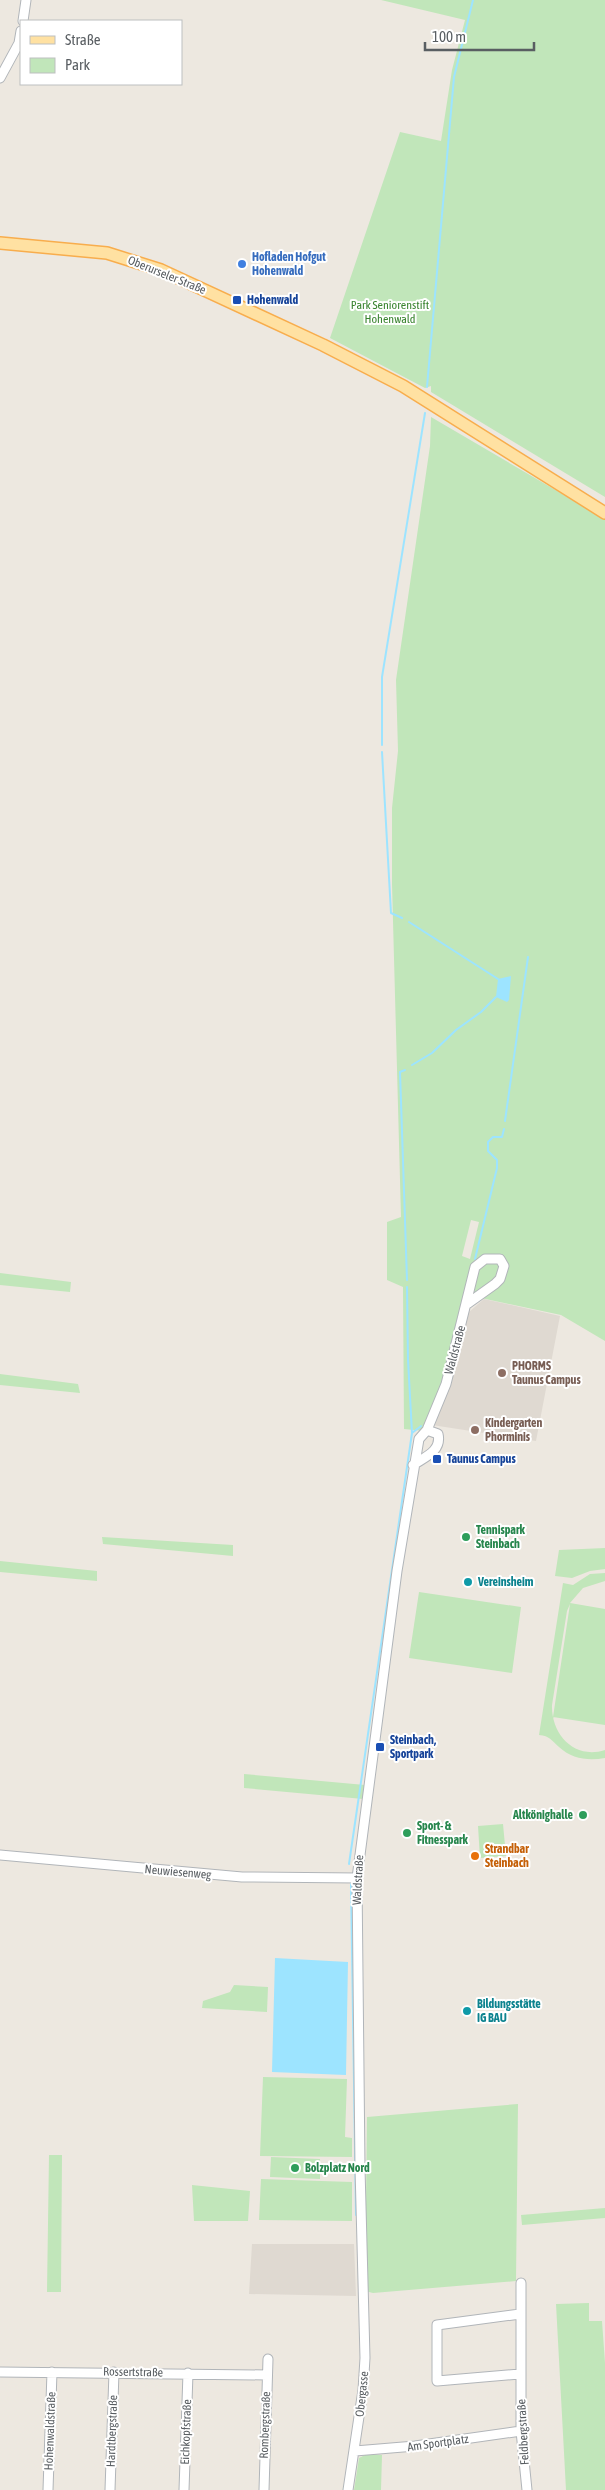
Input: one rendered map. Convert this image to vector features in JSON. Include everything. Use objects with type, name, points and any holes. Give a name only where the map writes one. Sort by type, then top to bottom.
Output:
[{"type":"main road","name":"Oberurseler Straße","points":[[0,243],[83,250],[127,258],[161,270],[323,345],[372,370],[434,405],[605,513]]},
{"type":"street","points":[[23,20],[26,0]]},
{"type":"street","points":[[0,78],[19,43],[20,37]]},
{"type":"street","name":"Waldstraße","points":[[363,2298],[356,1878],[393,1600],[413,1465],[419,1439],[427,1430],[446,1384],[475,1267],[490,1258],[500,1259],[504,1263],[500,1279],[467,1304]]},
{"type":"street","points":[[413,1465],[435,1451],[438,1445],[438,1434],[427,1430]]},
{"type":"street","name":"Neuwiesenweg","points":[[0,1855],[242,1877],[356,1878]]},
{"type":"street","name":"Feldbergstraße","points":[[520,2283],[521,2431],[527,2490]]},
{"type":"street","name":"Obergasse","points":[[348,2490],[355,2451],[365,2358],[363,2298]]},
{"type":"street","points":[[520,2314],[437,2325],[437,2381],[520,2374]]},
{"type":"street","name":"Rombergstraße","points":[[264,2490],[268,2359]]},
{"type":"street","name":"Rossertstraße","points":[[0,2372],[267,2375]]},
{"type":"street","name":"Hohenwaldstraße","points":[[48,2490],[52,2372]]},
{"type":"street","name":"Hardtbergstraße","points":[[110,2490],[114,2372]]},
{"type":"street","name":"Eichkopfstraße","points":[[184,2490],[188,2373]]},
{"type":"street","name":"Am Sportplatz","points":[[355,2451],[415,2446],[521,2431]]},
{"type":"shaded area","name":"PHORMS Taunus Campus","points":[[484,1299],[560,1316],[536,1441],[432,1425],[451,1385],[469,1312]]},
{"type":"shaded area","points":[[252,2244],[354,2244],[356,2296],[249,2294]]},
{"type":"green space","name":"Park Seniorenstift Hohenwald","points":[[381,0],[605,0],[605,497],[431,392],[431,386],[425,388],[330,338],[400,132],[441,141],[452,70],[465,20]]},
{"type":"green space","points":[[431,417],[605,519],[605,1341],[561,1315],[467,1295],[441,1393],[425,1431],[404,1429],[403,1287],[387,1280],[387,1222],[401,1217],[392,884],[392,808],[398,751],[396,680],[430,446]],"holes":[[[471,1220],[479,1222],[470,1259],[462,1256]]]},
{"type":"green space","points":[[0,1273],[71,1282],[70,1292],[0,1285]]},
{"type":"green space","points":[[0,1374],[78,1384],[80,1393],[0,1385]]},
{"type":"green space","points":[[102,1537],[233,1545],[233,1556],[103,1544]]},
{"type":"green space","points":[[605,1548],[605,1569],[590,1571],[572,1578],[555,1576],[559,1550]]},
{"type":"green space","points":[[0,1561],[97,1571],[97,1581],[0,1572]]},
{"type":"green space","points":[[605,1573],[605,1581],[583,1588],[570,1603],[605,1609],[605,1725],[553,1717],[560,1735],[566,1742],[574,1748],[584,1751],[605,1750],[605,1758],[586,1759],[575,1757],[564,1751],[548,1737],[539,1735],[563,1583],[573,1585],[590,1574]],"holes":[[[570,1604],[553,1717],[552,1705],[567,1611]]]},
{"type":"green space","points":[[419,1592],[521,1607],[512,1673],[409,1658]]},
{"type":"green space","points":[[244,1774],[365,1785],[363,1799],[244,1788]]},
{"type":"green space","points":[[503,1824],[506,1856],[480,1858],[478,1826]]},
{"type":"green space","points":[[234,1985],[268,1987],[267,2012],[202,2008],[203,2001],[230,1992]]},
{"type":"green space","points":[[263,2077],[347,2079],[345,2137],[352,2138],[352,2157],[260,2156]]},
{"type":"green space","points":[[518,2104],[516,2281],[373,2293],[365,2291],[367,2117]]},
{"type":"green space","points":[[49,2155],[62,2155],[61,2292],[47,2292]]},
{"type":"green space","name":"Bolzplatz Nord","points":[[271,2157],[320,2159],[320,2179],[270,2177]]},
{"type":"green space","points":[[261,2179],[352,2182],[352,2221],[259,2220]]},
{"type":"green space","points":[[192,2185],[250,2191],[248,2221],[194,2221]]},
{"type":"green space","points":[[605,2208],[605,2218],[522,2225],[521,2215]]},
{"type":"green space","points":[[589,2303],[589,2321],[602,2321],[605,2363],[605,2490],[566,2490],[556,2304]]},
{"type":"green space","points":[[367,2454],[382,2455],[381,2490],[354,2490],[359,2458]]},
{"type":"water","points":[[511,976],[509,1000],[507,1002],[496,997],[498,979]]},
{"type":"water","points":[[275,1958],[348,1962],[346,2075],[272,2072]]},
{"type":"waterway","points":[[427,387],[454,77],[473,0]]},
{"type":"waterway","points":[[382,745],[382,677],[425,413]]},
{"type":"waterway","points":[[382,752],[391,913],[402,918]]},
{"type":"waterway","points":[[409,922],[498,979]]},
{"type":"waterway","points":[[505,1121],[528,957]]},
{"type":"waterway","points":[[412,1065],[432,1053],[456,1030],[481,1012],[496,997]]},
{"type":"waterway","points":[[405,1070],[400,1072],[407,1280]]},
{"type":"waterway","points":[[475,1259],[497,1168],[497,1160],[488,1151],[488,1142],[493,1137],[502,1137],[504,1129]]},
{"type":"waterway","points":[[349,1864],[412,1433],[407,1287]]},
{"type":"waterway","points":[[412,1433],[421,1426]]},
{"type":"waterway","points":[[351,1884],[356,2215]]},
{"type":"place","name":"Hofladen Hofgut Hohenwald","points":[[242,264]]},
{"type":"place","name":"Hohenwald","points":[[237,300]]},
{"type":"place","name":"PHORMS Taunus Campus","points":[[502,1373]]},
{"type":"place","name":"Kindergarten Phorminis","points":[[475,1430]]},
{"type":"place","name":"Taunus Campus","points":[[437,1459]]},
{"type":"place","name":"Tennispark Steinbach","points":[[466,1537]]},
{"type":"place","name":"Vereinsheim","points":[[468,1582]]},
{"type":"place","name":"Steinbach, Sportpark","points":[[380,1747]]},
{"type":"place","name":"Altkönighalle","points":[[583,1815]]},
{"type":"place","name":"Sport- & Fitnesspark","points":[[407,1833]]},
{"type":"place","name":"Strandbar Steinbach","points":[[475,1856]]},
{"type":"place","name":"Bildungsstätte IG BAU","points":[[467,2011]]},
{"type":"place","name":"Bolzplatz Nord","points":[[295,2168]]}]
